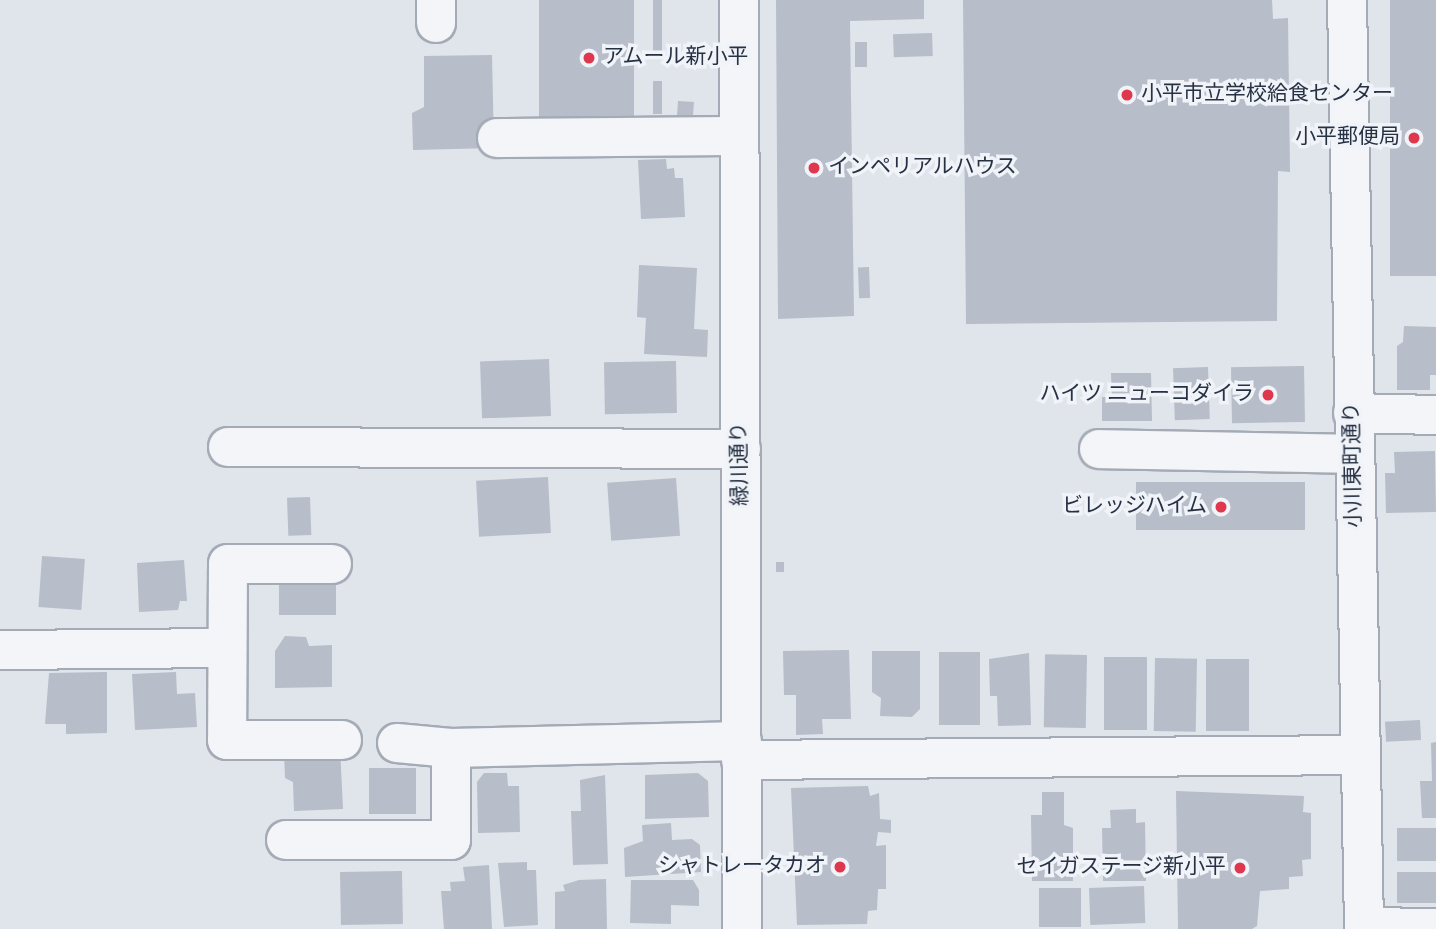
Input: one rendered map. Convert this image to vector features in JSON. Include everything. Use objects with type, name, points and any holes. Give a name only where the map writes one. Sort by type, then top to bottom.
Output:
[{"type":"street","name":"緑川通り","points":[[739,0],[742,929]]},
{"type":"street","name":"小川東町通り","points":[[1347,0],[1364,928]]},
{"type":"street","points":[[497,138],[739,136]]},
{"type":"street","points":[[1353,413],[1436,415]]},
{"type":"street","points":[[228,447],[741,449]]},
{"type":"street","points":[[1099,449],[1354,454]]},
{"type":"street","points":[[332,564],[228,564],[227,740],[342,740]]},
{"type":"street","points":[[0,650],[227,648]]},
{"type":"street","points":[[397,743],[452,748],[1359,755]]},
{"type":"street","points":[[286,840],[451,840],[452,748]]},
{"type":"street","points":[[1364,928],[1436,928]]},
{"type":"building","name":"アムール新小平","points":[[539,0],[634,0],[634,119],[539,119]]},
{"type":"building","points":[[653,0],[662,0],[662,56],[653,56]]},
{"type":"building","name":"インペリアルハウス","points":[[776,0],[924,0],[924,19],[850,21],[854,316],[778,319]]},
{"type":"building","name":"小平市立学校給食センター","points":[[963,0],[1272,0],[1273,19],[1288,18],[1290,172],[1278,171],[1277,321],[966,324]]},
{"type":"building","name":"小平郵便局","points":[[1390,0],[1436,0],[1436,276],[1390,276]]},
{"type":"building","points":[[932,33],[933,56],[894,57],[893,34]]},
{"type":"building","points":[[855,42],[867,42],[867,67],[855,67]]},
{"type":"building","points":[[492,55],[494,148],[413,150],[412,113],[424,107],[424,56]]},
{"type":"building","points":[[653,81],[662,81],[662,114],[653,114]]},
{"type":"building","points":[[678,101],[694,102],[693,118],[677,117]]},
{"type":"building","points":[[666,159],[667,169],[674,168],[675,178],[683,178],[685,217],[641,219],[638,160]]},
{"type":"building","points":[[639,265],[697,268],[694,329],[708,330],[707,357],[644,354],[646,318],[637,317]]},
{"type":"building","points":[[858,267],[869,267],[870,298],[859,298]]},
{"type":"building","points":[[1404,326],[1436,327],[1436,375],[1430,375],[1430,390],[1397,390],[1397,346],[1403,342]]},
{"type":"building","points":[[549,359],[551,416],[482,418],[480,361]]},
{"type":"building","points":[[676,361],[677,413],[605,414],[604,362]]},
{"type":"building","name":"ハイツ ニューコダイラ","points":[[1304,366],[1305,422],[1232,423],[1231,367]]},
{"type":"building","points":[[1208,367],[1210,419],[1175,420],[1173,368]]},
{"type":"building","points":[[1111,373],[1151,373],[1152,421],[1102,421],[1102,397],[1112,397]]},
{"type":"building","points":[[1435,451],[1436,512],[1386,513],[1385,473],[1395,473],[1394,452]]},
{"type":"building","points":[[548,477],[551,533],[479,537],[476,481]]},
{"type":"building","points":[[676,478],[680,536],[611,541],[607,483]]},
{"type":"building","name":"ビレッジハイム","points":[[1136,482],[1305,482],[1305,530],[1136,530]]},
{"type":"building","points":[[310,497],[311,535],[288,536],[287,498]]},
{"type":"building","points":[[42,556],[85,559],[81,610],[38,607]]},
{"type":"building","points":[[184,560],[187,601],[180,601],[178,610],[139,612],[137,563]]},
{"type":"building","points":[[776,562],[784,562],[784,572],[776,572]]},
{"type":"building","points":[[279,575],[336,575],[336,615],[279,615]]},
{"type":"building","points":[[285,636],[306,637],[309,646],[332,645],[332,687],[275,688],[275,651]]},
{"type":"building","points":[[849,650],[851,719],[822,719],[823,734],[796,735],[796,695],[784,695],[783,651]]},
{"type":"building","points":[[872,651],[920,651],[920,709],[912,717],[880,716],[881,698],[872,692]]},
{"type":"building","points":[[939,652],[980,652],[980,725],[939,725]]},
{"type":"building","points":[[1029,653],[1031,725],[998,726],[997,696],[990,696],[989,659]]},
{"type":"building","points":[[1045,654],[1087,655],[1086,728],[1044,727]]},
{"type":"building","points":[[1104,657],[1147,657],[1147,730],[1104,730]]},
{"type":"building","points":[[1155,658],[1197,659],[1196,732],[1154,731]]},
{"type":"building","points":[[1206,659],[1249,659],[1249,731],[1206,731]]},
{"type":"building","points":[[107,672],[107,733],[66,734],[66,724],[45,724],[49,673]]},
{"type":"building","points":[[176,672],[177,694],[195,693],[197,727],[135,730],[132,674]]},
{"type":"building","points":[[1420,720],[1421,740],[1386,742],[1385,722]]},
{"type":"building","points":[[1436,742],[1436,818],[1422,818],[1420,781],[1432,781],[1431,743]]},
{"type":"building","points":[[340,747],[343,809],[294,811],[293,782],[285,778],[284,751]]},
{"type":"building","points":[[369,768],[416,768],[416,814],[369,814]]},
{"type":"building","points":[[484,773],[507,773],[508,786],[519,786],[520,832],[478,833],[477,782]]},
{"type":"building","points":[[698,773],[708,781],[709,817],[645,819],[645,775]]},
{"type":"building","points":[[605,775],[608,864],[573,865],[571,811],[581,811],[580,780]]},
{"type":"building","name":"シャトレータカオ","points":[[868,786],[870,796],[879,793],[880,819],[891,820],[891,833],[878,832],[876,846],[886,845],[886,889],[878,889],[877,910],[868,911],[867,924],[797,925],[791,788]]},
{"type":"building","name":"セイガステージ新小平","points":[[1176,791],[1304,796],[1303,812],[1311,813],[1311,859],[1302,860],[1303,876],[1289,877],[1289,889],[1260,891],[1257,926],[1252,929],[1178,929]]},
{"type":"building","points":[[1042,792],[1064,792],[1064,825],[1073,828],[1073,881],[1032,881],[1031,815],[1042,815]]},
{"type":"building","points":[[1136,809],[1136,823],[1145,822],[1146,881],[1103,881],[1102,828],[1111,828],[1110,810]]},
{"type":"building","points":[[671,823],[672,840],[692,839],[700,845],[701,872],[625,877],[624,848],[643,841],[642,825]]},
{"type":"building","points":[[1397,828],[1436,828],[1436,861],[1397,861]]},
{"type":"building","points":[[527,862],[527,870],[536,870],[538,925],[504,927],[498,863]]},
{"type":"building","points":[[489,865],[492,929],[444,929],[441,891],[451,891],[450,882],[465,881],[463,867]]},
{"type":"building","points":[[402,871],[403,924],[341,925],[340,872]]},
{"type":"building","points":[[1397,872],[1436,872],[1436,903],[1397,903]]},
{"type":"building","points":[[606,879],[607,929],[555,929],[555,892],[565,891],[563,885],[579,880]]},
{"type":"building","points":[[631,880],[693,880],[699,890],[699,906],[671,905],[671,924],[630,923]]},
{"type":"building","points":[[1144,886],[1145,923],[1090,925],[1089,888]]},
{"type":"building","points":[[1039,888],[1081,888],[1081,927],[1039,927]]},
{"type":"place","name":"アムール新小平","points":[[589,58]]},
{"type":"place","name":"小平市立学校給食センター","points":[[1127,95]]},
{"type":"place","name":"小平郵便局","points":[[1414,138]]},
{"type":"place","name":"インペリアルハウス","points":[[814,168]]},
{"type":"place","name":"ハイツ ニューコダイラ","points":[[1268,395]]},
{"type":"place","name":"ビレッジハイム","points":[[1221,507]]},
{"type":"place","name":"シャトレータカオ","points":[[840,867]]},
{"type":"place","name":"セイガステージ新小平","points":[[1240,868]]}]
